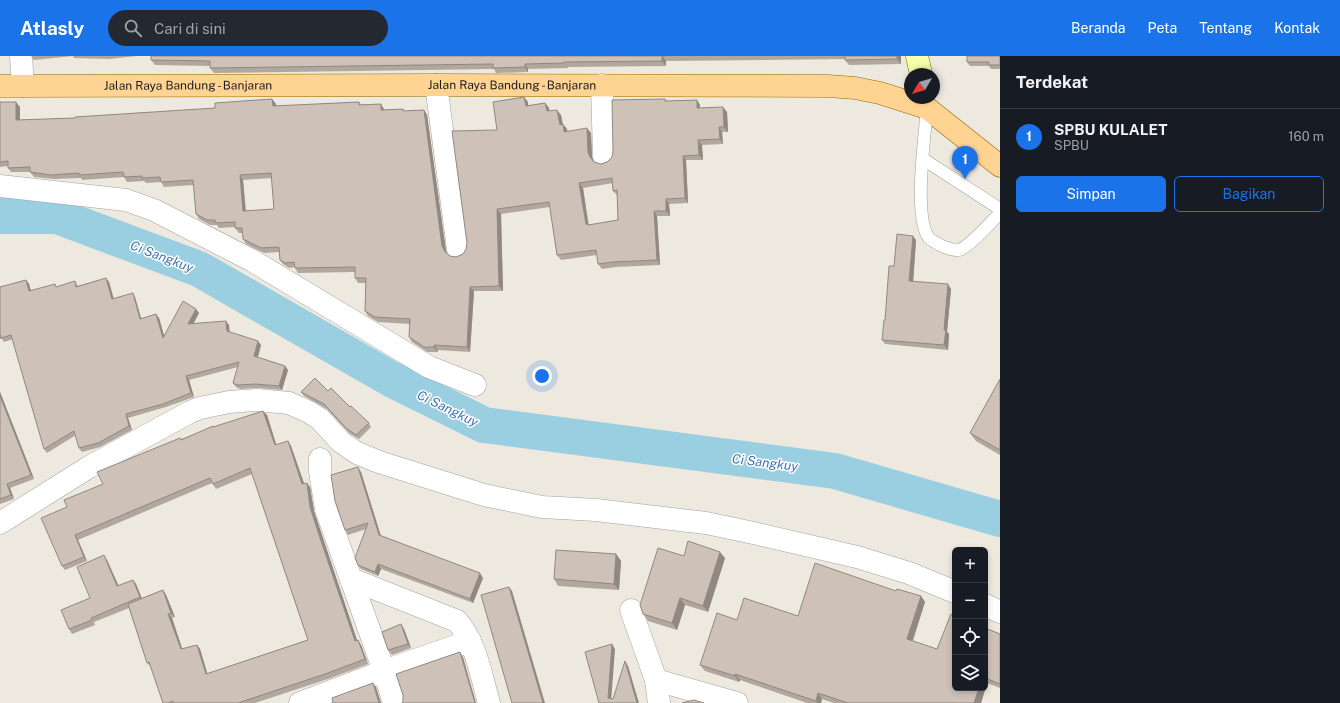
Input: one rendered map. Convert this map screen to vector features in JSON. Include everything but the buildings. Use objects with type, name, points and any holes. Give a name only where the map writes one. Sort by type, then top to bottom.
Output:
[{"type":"main road","points":[[917,56],[920,68]]},
{"type":"main road","name":"Jalan Raya Bandung - Banjaran","points":[[0,86],[828,86],[855,88],[904,98]]},
{"type":"main road","name":"Jalan Raya Bandung - Banjaran","points":[[927,104],[1000,166]]},
{"type":"street","points":[[22,56],[23,86]]},
{"type":"street","points":[[436,85],[458,249]]},
{"type":"street","points":[[602,85],[604,156]]},
{"type":"street","points":[[0,186],[126,200],[154,210],[253,261],[429,367],[474,385]]},
{"type":"street","points":[[0,523],[89,467],[190,412],[200,408],[229,402],[257,400],[289,403],[309,412],[320,419],[341,442],[357,453],[379,462],[484,495],[542,507],[596,510],[706,523],[857,557],[952,591]]},
{"type":"street","points":[[320,459],[320,472],[326,509],[394,703]]},
{"type":"street","points":[[351,580],[457,621],[470,641],[489,703]]},
{"type":"street","points":[[988,606],[1000,612]]},
{"type":"street","points":[[631,610],[656,680],[659,703]]},
{"type":"street","points":[[300,703],[384,671],[470,641]]},
{"type":"street","points":[[656,680],[737,703]]},
{"type":"lane","points":[[926,104],[921,181],[922,216],[924,227],[929,238],[949,249],[960,250],[971,242],[1000,213]]},
{"type":"lane","points":[[923,159],[1000,208]]},
{"type":"waterway","name":"Ci Sangkuy","points":[[0,216],[57,216],[199,269],[391,379],[484,425],[835,471],[1000,519]]},
{"type":"place","name":"SPBU KULALET","points":[[965,179]]}]
